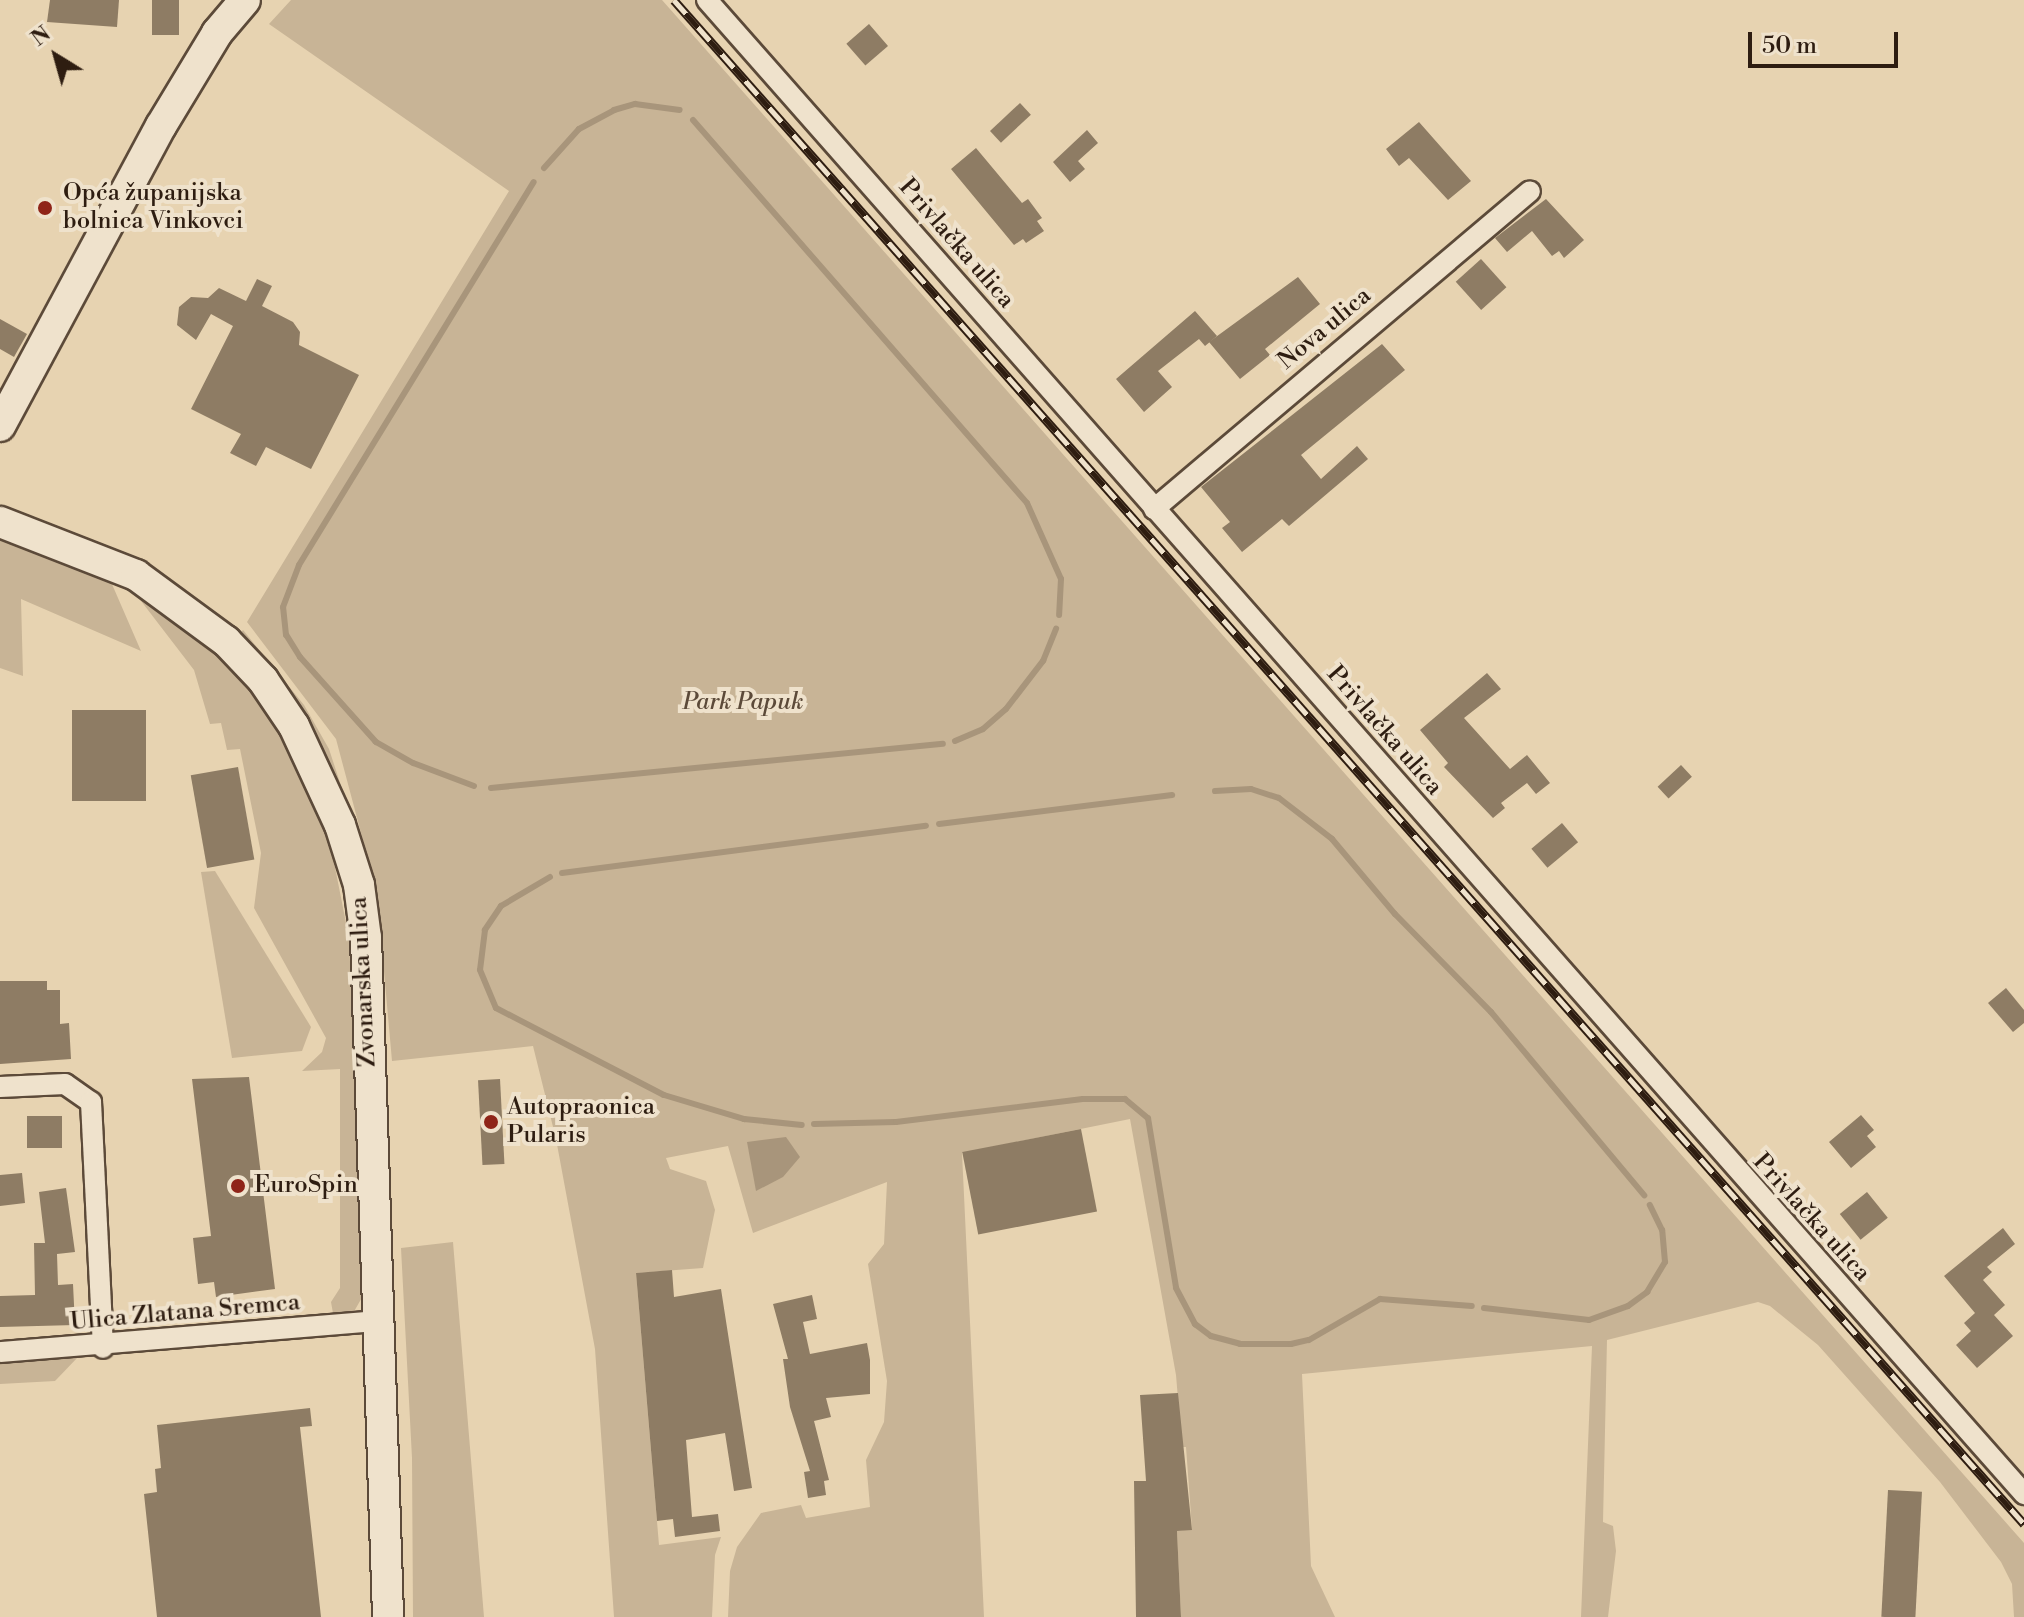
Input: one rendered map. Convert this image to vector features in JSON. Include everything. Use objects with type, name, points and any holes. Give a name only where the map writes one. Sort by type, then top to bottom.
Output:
[{"type":"main road","points":[[0,426],[161,126],[217,33],[245,0]]},
{"type":"main road","name":"Zvonarska ulica","points":[[0,522],[136,575],[188,610],[263,680],[320,773],[359,885],[366,938],[375,1321],[388,1617]]},
{"type":"street","name":"Privlačka ulica","points":[[707,0],[2024,1494]]},
{"type":"street","name":"Nova ulica","points":[[1154,509],[1530,191]]},
{"type":"street","points":[[0,1087],[65,1084],[91,1102],[103,1348]]},
{"type":"street","name":"Ulica Zlatana Sremca","points":[[0,1352],[103,1348],[375,1321]]},
{"type":"green space","name":"Park Papuk","points":[[291,0],[662,0],[2024,1543],[2024,1617],[2014,1617],[2012,1584],[2001,1562],[1940,1482],[1818,1345],[1770,1306],[1758,1302],[1607,1340],[1603,1522],[1613,1526],[1616,1551],[1608,1617],[1581,1617],[1592,1346],[1302,1374],[1311,1566],[1335,1617],[1181,1617],[1177,1531],[1192,1529],[1186,1447],[1182,1447],[1176,1375],[1130,1119],[962,1153],[984,1617],[728,1617],[730,1571],[737,1547],[761,1513],[801,1505],[806,1518],[870,1507],[866,1460],[884,1422],[887,1381],[868,1264],[884,1244],[887,1182],[753,1233],[728,1146],[666,1158],[670,1169],[706,1181],[715,1210],[703,1268],[636,1273],[659,1545],[721,1537],[715,1555],[712,1617],[614,1617],[595,1349],[556,1139],[533,1046],[392,1061],[377,893],[336,739],[247,622],[509,191],[269,24]]},
{"type":"green space","points":[[0,532],[108,575],[141,651],[21,599],[23,676],[0,668]]},
{"type":"green space","points":[[128,584],[186,622],[253,692],[285,737],[329,837],[349,938],[364,1294],[352,1315],[334,1319],[331,1302],[340,1288],[340,1069],[302,1071],[322,1052],[326,1038],[254,908],[261,853],[240,749],[227,750],[221,723],[210,724],[194,670]]},
{"type":"green space","points":[[243,630],[304,705],[329,749],[364,856],[381,960],[404,1617],[398,1617],[368,906],[238,637]]},
{"type":"green space","points":[[215,871],[311,1027],[302,1051],[232,1058],[201,872]]},
{"type":"green space","points":[[453,1242],[484,1617],[413,1617],[412,1458],[401,1248]]},
{"type":"green space","points":[[79,1356],[55,1381],[0,1384],[0,1360]]},
{"type":"shaded area","points":[[786,1137],[800,1157],[783,1177],[756,1191],[747,1142]]},
{"type":"building","points":[[50,0],[119,0],[117,27],[47,22]]},
{"type":"building","points":[[152,0],[179,0],[179,35],[152,35]]},
{"type":"building","points":[[869,24],[888,46],[865,66],[846,44]]},
{"type":"building","points":[[1020,103],[1031,115],[1001,143],[990,131]]},
{"type":"building","points":[[1419,122],[1471,181],[1448,200],[1409,158],[1399,166],[1386,149]]},
{"type":"building","points":[[1087,130],[1098,143],[1078,161],[1085,169],[1070,182],[1053,162]]},
{"type":"building","points":[[976,148],[1022,203],[1028,199],[1042,218],[1037,221],[1044,231],[1026,243],[1023,239],[1014,245],[951,169]]},
{"type":"building","points":[[1546,199],[1584,240],[1564,258],[1559,251],[1552,256],[1532,231],[1507,252],[1495,238]]},
{"type":"building","points":[[1481,259],[1506,287],[1481,310],[1456,282]]},
{"type":"building","points":[[1298,277],[1320,304],[1265,349],[1270,355],[1240,379],[1209,342]]},
{"type":"building","points":[[257,279],[272,286],[262,306],[293,322],[300,332],[299,345],[359,375],[311,469],[266,447],[256,466],[230,453],[241,434],[191,409],[233,326],[211,314],[196,340],[177,325],[179,307],[191,297],[208,298],[219,288],[246,301]]},
{"type":"building","points":[[1195,311],[1217,336],[1205,346],[1199,339],[1158,371],[1172,387],[1144,412],[1116,379]]},
{"type":"building","points":[[0,319],[27,334],[14,357],[0,349]]},
{"type":"building","points":[[1382,344],[1405,370],[1301,455],[1321,479],[1357,446],[1368,459],[1289,526],[1282,519],[1242,552],[1222,528],[1230,522],[1201,487]]},
{"type":"building","points":[[1487,673],[1501,689],[1464,718],[1510,769],[1527,755],[1550,783],[1536,794],[1527,783],[1501,803],[1505,808],[1493,818],[1444,767],[1448,763],[1420,730]]},
{"type":"building","points":[[72,710],[146,710],[146,801],[72,801]]},
{"type":"building","points":[[1681,765],[1692,777],[1669,799],[1658,787]]},
{"type":"building","points":[[238,767],[254,860],[207,868],[191,775]]},
{"type":"building","points":[[1562,823],[1578,842],[1547,868],[1531,849]]},
{"type":"building","points":[[0,981],[47,981],[47,990],[60,990],[60,1024],[69,1023],[71,1059],[0,1064]]},
{"type":"building","points":[[2006,988],[2024,1010],[2024,1023],[2013,1032],[1988,1003]]},
{"type":"building","points":[[249,1077],[275,1289],[216,1297],[214,1282],[198,1284],[193,1238],[211,1236],[192,1079]]},
{"type":"building","name":"Autopraonica Pularis","points":[[500,1079],[504,1164],[482,1165],[478,1080]]},
{"type":"building","points":[[1861,1115],[1874,1130],[1867,1136],[1876,1147],[1851,1168],[1829,1142]]},
{"type":"building","points":[[27,1116],[62,1116],[62,1148],[27,1148]]},
{"type":"building","points":[[1081,1129],[1097,1211],[978,1235],[962,1152]]},
{"type":"building","points":[[22,1173],[25,1203],[0,1206],[0,1175]]},
{"type":"building","points":[[66,1188],[75,1252],[57,1254],[58,1285],[73,1284],[75,1325],[0,1327],[0,1296],[35,1295],[34,1243],[45,1243],[39,1192]]},
{"type":"building","points":[[1867,1192],[1888,1218],[1861,1240],[1840,1214]]},
{"type":"building","points":[[2003,1228],[2015,1244],[1987,1267],[1992,1272],[1983,1280],[2005,1305],[1994,1315],[2013,1336],[1977,1368],[1956,1345],[1971,1331],[1964,1323],[1975,1313],[1944,1276]]},
{"type":"building","points":[[672,1270],[674,1297],[721,1289],[752,1488],[734,1491],[725,1433],[686,1440],[692,1517],[718,1514],[720,1531],[675,1537],[673,1519],[657,1521],[636,1273]]},
{"type":"building","points":[[812,1295],[817,1319],[803,1322],[810,1354],[867,1343],[870,1394],[826,1398],[831,1417],[814,1421],[829,1480],[824,1481],[826,1495],[808,1498],[804,1472],[810,1471],[790,1407],[783,1359],[788,1359],[773,1304]]},
{"type":"building","points":[[1178,1393],[1192,1530],[1177,1531],[1181,1617],[1136,1617],[1134,1481],[1146,1481],[1140,1395]]},
{"type":"building","points":[[310,1408],[312,1426],[300,1427],[321,1617],[157,1617],[144,1494],[157,1492],[155,1469],[161,1468],[157,1425]]},
{"type":"building","points":[[1888,1490],[1922,1492],[1915,1617],[1881,1617]]},
{"type":"waterway","points":[[544,168],[579,129],[614,110],[635,104],[680,110]]},
{"type":"waterway","points":[[693,120],[1027,503],[1061,579],[1059,615]]},
{"type":"waterway","points":[[474,786],[413,763],[376,742],[300,657],[286,635],[283,607],[299,565],[534,182]]},
{"type":"waterway","points":[[955,741],[983,729],[1006,709],[1043,661],[1056,629]]},
{"type":"waterway","points":[[491,788],[943,744]]},
{"type":"waterway","points":[[1215,791],[1251,789],[1279,798],[1332,839],[1395,914],[1491,1012],[1644,1195]]},
{"type":"waterway","points":[[939,824],[1172,795]]},
{"type":"waterway","points":[[562,873],[926,826]]},
{"type":"waterway","points":[[550,877],[501,906],[485,930],[480,970],[496,1008],[664,1095],[744,1119],[802,1125]]},
{"type":"waterway","points":[[814,1124],[896,1122],[1083,1099],[1125,1099],[1148,1118],[1176,1288],[1195,1324],[1211,1336],[1240,1344],[1291,1344],[1309,1340],[1380,1299],[1472,1306]]},
{"type":"waterway","points":[[1484,1308],[1589,1320],[1628,1306],[1647,1292],[1665,1262],[1662,1230],[1650,1205]]},
{"type":"railway","points":[[674,0],[2024,1524]]},
{"type":"place","name":"Opća županijska bolnica Vinkovci","points":[[45,208]]},
{"type":"place","name":"Autopraonica Pularis","points":[[491,1122]]},
{"type":"place","name":"EuroSpin","points":[[238,1186]]}]
